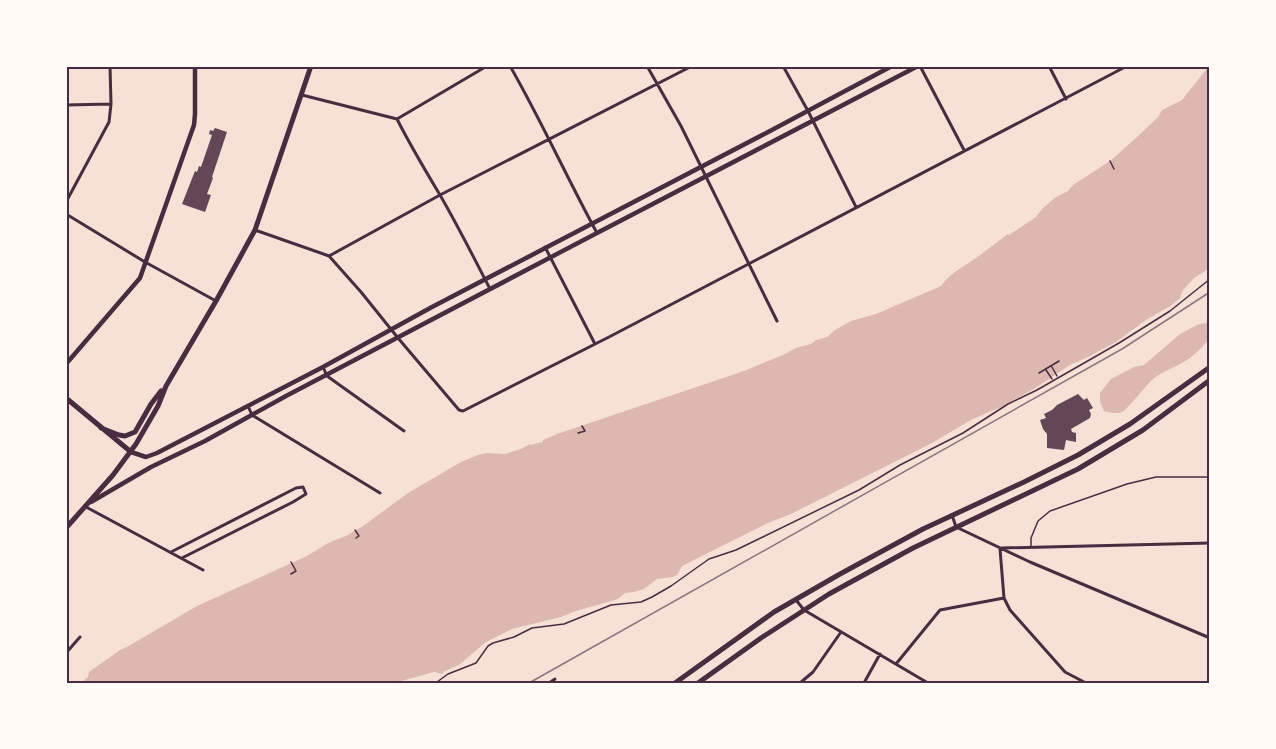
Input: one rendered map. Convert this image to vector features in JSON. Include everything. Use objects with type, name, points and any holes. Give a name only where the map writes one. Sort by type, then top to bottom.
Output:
[{"type":"main road","points":[[101,428],[125,436],[135,432],[166,386],[216,301],[255,230],[311,66]]},
{"type":"main road","points":[[675,683],[774,612],[871,557],[952,515],[1078,455],[1130,424],[1210,366]]},
{"type":"main road","points":[[698,683],[761,638],[829,594],[913,548],[1077,470],[1143,430],[1210,380]]},
{"type":"main road","points":[[66,528],[131,452],[158,406],[166,386]]},
{"type":"main road","points":[[66,398],[131,452]]},
{"type":"street","points":[[66,202],[109,122],[110,66]]},
{"type":"street","points":[[66,364],[140,278],[194,125],[195,66]]},
{"type":"street","points":[[302,95],[397,119],[487,66]]},
{"type":"street","points":[[510,66],[597,233]]},
{"type":"street","points":[[647,66],[681,126],[777,321]]},
{"type":"street","points":[[329,256],[440,195],[692,66]]},
{"type":"street","points":[[783,66],[856,207]]},
{"type":"street","points":[[146,457],[323,367],[545,247],[892,66]]},
{"type":"street","points":[[86,506],[151,467],[919,66],[964,150]]},
{"type":"street","points":[[1049,66],[1065,99]]},
{"type":"street","points":[[255,230],[329,256],[459,410],[465,411],[1127,66]]},
{"type":"street","points":[[66,105],[111,104]]},
{"type":"street","points":[[397,119],[490,289]]},
{"type":"street","points":[[66,214],[216,301]]},
{"type":"street","points":[[545,247],[595,344]]},
{"type":"street","points":[[323,367],[327,375],[404,431]]},
{"type":"street","points":[[248,406],[252,415],[380,493]]},
{"type":"street","points":[[131,452],[146,457],[151,467]]},
{"type":"street","points":[[171,552],[296,488],[303,487],[306,494],[293,502],[182,558]]},
{"type":"street","points":[[86,506],[203,570]]},
{"type":"street","points":[[952,515],[956,527],[1000,549],[1210,638]]},
{"type":"street","points":[[1000,549],[1210,543]]},
{"type":"street","points":[[1000,549],[1004,598],[1010,610],[1065,672],[1078,681],[1086,683]]},
{"type":"street","points":[[896,664],[940,610],[1004,598]]},
{"type":"street","points":[[796,599],[804,610],[928,683]]},
{"type":"street","points":[[800,683],[813,672],[841,632]]},
{"type":"street","points":[[66,653],[80,637]]},
{"type":"street","points":[[864,683],[880,654]]},
{"type":"street","points":[[549,683],[555,679]]},
{"type":"lane","points":[[1031,548],[1031,538],[1038,521],[1050,511],[1127,484],[1156,477],[1210,477]]},
{"type":"path","points":[[1110,161],[1114,170]]},
{"type":"path","points":[[433,683],[448,674],[476,663],[488,646],[493,643],[514,637],[532,628],[564,624],[611,605],[641,602],[671,586],[709,559],[736,550],[859,490],[1119,343],[1170,311],[1210,279]]},
{"type":"path","points":[[1038,373],[1059,362]]},
{"type":"path","points":[[1051,366],[1057,376]]},
{"type":"path","points":[[1046,369],[1052,379]]},
{"type":"path","points":[[578,433],[585,431],[582,426]]},
{"type":"path","points":[[355,530],[359,536],[356,538]]},
{"type":"path","points":[[291,562],[296,571],[291,574]]},
{"type":"shaded area","points":[[1209,66],[1210,268],[1194,278],[1172,305],[1146,320],[1116,342],[1070,365],[1003,406],[971,420],[932,443],[791,514],[682,566],[677,575],[673,577],[657,579],[644,589],[625,593],[618,599],[512,629],[486,642],[459,665],[443,674],[434,672],[394,683],[81,683],[88,677],[89,672],[120,650],[197,606],[346,536],[408,493],[461,462],[478,455],[505,454],[530,444],[543,442],[557,434],[744,371],[827,337],[851,321],[876,314],[941,286],[957,270],[1036,217],[1056,197],[1110,161],[1158,117],[1162,110],[1182,100]]},
{"type":"shaded area","points":[[1207,323],[1210,326],[1210,338],[1194,355],[1154,379],[1122,412],[1104,411],[1100,402],[1100,393],[1111,379],[1134,367],[1144,365],[1180,334],[1199,324]]},
{"type":"building","points":[[215,128],[227,132],[207,194],[211,195],[205,212],[182,204],[195,171],[197,172],[199,166],[201,167],[212,135],[209,134],[210,130],[213,131]]},
{"type":"building","points":[[1078,394],[1084,400],[1087,398],[1093,408],[1089,410],[1090,418],[1071,429],[1076,433],[1076,442],[1066,440],[1064,450],[1047,448],[1047,434],[1040,420],[1046,418],[1044,414],[1057,405]]},
{"type":"railway","points":[[529,683],[1122,349],[1210,292]]}]
